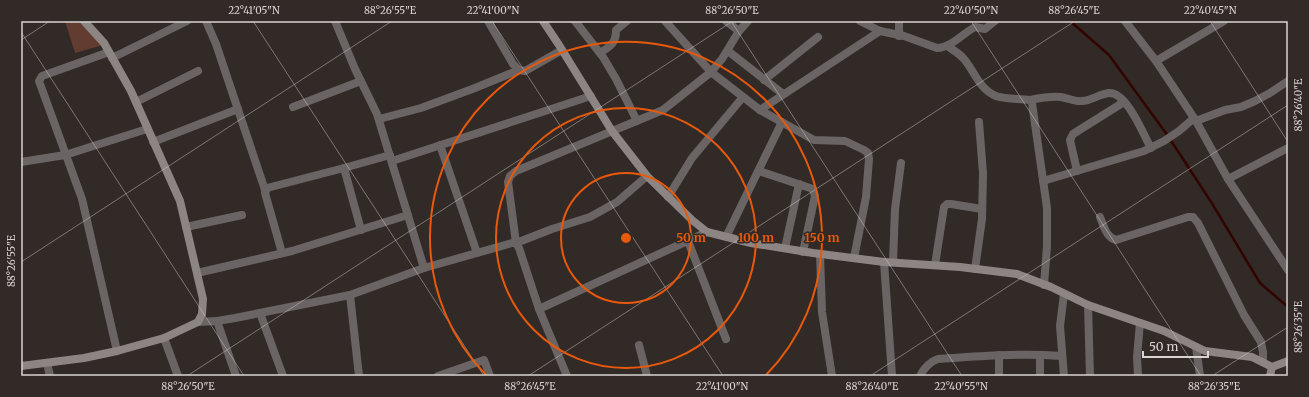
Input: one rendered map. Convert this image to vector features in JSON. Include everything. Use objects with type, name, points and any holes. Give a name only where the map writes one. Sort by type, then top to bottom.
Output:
[{"type":"street","points":[[84,21],[104,43],[131,91],[147,130],[180,201],[203,299],[202,314],[198,322]]},
{"type":"street","points":[[117,351],[82,199],[39,81],[42,76],[110,55],[187,21]]},
{"type":"street","points":[[206,21],[216,44],[265,190],[282,253]]},
{"type":"street","points":[[335,21],[379,119],[424,268]]},
{"type":"street","points":[[488,21],[518,70]]},
{"type":"street","points":[[543,21],[612,132],[647,176],[692,220],[707,232],[803,252],[884,262],[935,265],[1017,274],[1088,305],[1164,331],[1205,351],[1252,357],[1272,367],[1288,361]]},
{"type":"street","points":[[575,21],[600,53],[616,79],[637,121]]},
{"type":"street","points":[[600,53],[616,40],[616,30],[627,21]]},
{"type":"street","points":[[665,21],[711,72],[760,110],[814,140],[845,140],[868,153],[869,159],[866,197],[854,258]]},
{"type":"street","points":[[726,21],[739,31]]},
{"type":"street","points":[[567,376],[539,309],[519,248],[516,244],[508,182],[510,176],[522,168],[663,110],[711,72],[728,51],[739,31],[748,21]]},
{"type":"street","points":[[860,21],[880,31],[936,48],[947,46],[975,26],[985,29],[995,21]]},
{"type":"street","points":[[899,21],[899,36]]},
{"type":"street","points":[[1136,21],[1127,23],[1156,61],[1195,120],[1228,179],[1288,270]]},
{"type":"street","points":[[1156,61],[1224,21]]},
{"type":"street","points":[[760,110],[783,94],[820,72],[880,31]]},
{"type":"street","points":[[764,80],[818,37]]},
{"type":"street","points":[[947,46],[964,59],[976,79],[985,88],[995,95],[1006,99],[1030,100],[1048,97],[1062,97],[1081,102],[1109,94],[1116,95],[1131,111],[1150,148]]},
{"type":"street","points":[[379,119],[421,108],[518,70],[525,71],[562,50]]},
{"type":"street","points":[[728,51],[783,94]]},
{"type":"street","points":[[136,102],[198,71]]},
{"type":"street","points":[[293,107],[361,81]]},
{"type":"street","points":[[1043,181],[1077,172],[1150,148],[1164,141],[1195,120],[1225,110],[1241,107],[1270,93],[1288,81]]},
{"type":"street","points":[[265,190],[267,188],[344,168],[391,158],[440,145],[591,96]]},
{"type":"street","points":[[668,197],[692,158],[743,98]]},
{"type":"street","points":[[1030,100],[1034,109],[1047,208],[1047,239],[1044,285]]},
{"type":"street","points":[[1077,172],[1070,140],[1072,134],[1124,102]]},
{"type":"street","points":[[153,142],[238,109]]},
{"type":"street","points":[[726,237],[782,122]]},
{"type":"street","points":[[975,269],[982,219],[983,173],[979,122]]},
{"type":"street","points":[[21,162],[65,155],[147,130]]},
{"type":"street","points":[[440,145],[477,253]]},
{"type":"street","points":[[1228,179],[1288,148]]},
{"type":"street","points":[[893,262],[895,209],[901,163]]},
{"type":"street","points":[[344,168],[361,230]]},
{"type":"street","points":[[759,171],[813,189],[815,196],[803,252]]},
{"type":"street","points":[[21,366],[84,358],[117,351],[164,338],[198,322],[217,321],[350,295],[424,268],[512,243],[516,244],[552,229],[590,217],[617,202],[647,176]]},
{"type":"street","points":[[785,248],[798,184]]},
{"type":"street","points":[[935,265],[944,207],[947,204],[951,204],[982,209]]},
{"type":"street","points":[[186,227],[242,215]]},
{"type":"street","points":[[197,272],[282,253],[408,215]]},
{"type":"street","points":[[1100,217],[1107,234],[1111,239],[1116,240],[1188,217],[1193,217],[1198,222],[1244,315],[1261,342],[1263,362]]},
{"type":"street","points":[[539,309],[707,232]]},
{"type":"street","points":[[688,241],[726,339]]},
{"type":"street","points":[[820,254],[822,312],[832,376]]},
{"type":"street","points":[[884,262],[892,376]]},
{"type":"street","points":[[1064,294],[1060,326],[1064,376]]},
{"type":"street","points":[[350,295],[359,376]]},
{"type":"street","points":[[1088,305],[1090,376]]},
{"type":"street","points":[[260,313],[283,376]]},
{"type":"street","points":[[217,321],[236,376]]},
{"type":"street","points":[[1138,376],[1137,357],[1140,323]]},
{"type":"street","points":[[164,338],[178,376]]},
{"type":"street","points":[[639,345],[647,376]]},
{"type":"street","points":[[1196,347],[1200,376]]},
{"type":"street","points":[[920,376],[933,360],[938,359],[1040,354],[1062,356]]},
{"type":"street","points":[[1040,354],[1040,376]]},
{"type":"street","points":[[999,355],[999,376]]},
{"type":"street","points":[[438,376],[484,360],[490,376]]},
{"type":"street","points":[[47,363],[50,376]]},
{"type":"street","points":[[1270,376],[1272,367]]},
{"type":"shaded area","points":[[65,21],[82,21],[103,45],[75,53]]},
{"type":"waterway","points":[[1070,21],[1109,55],[1168,136],[1213,205],[1260,283],[1288,307]]}]
